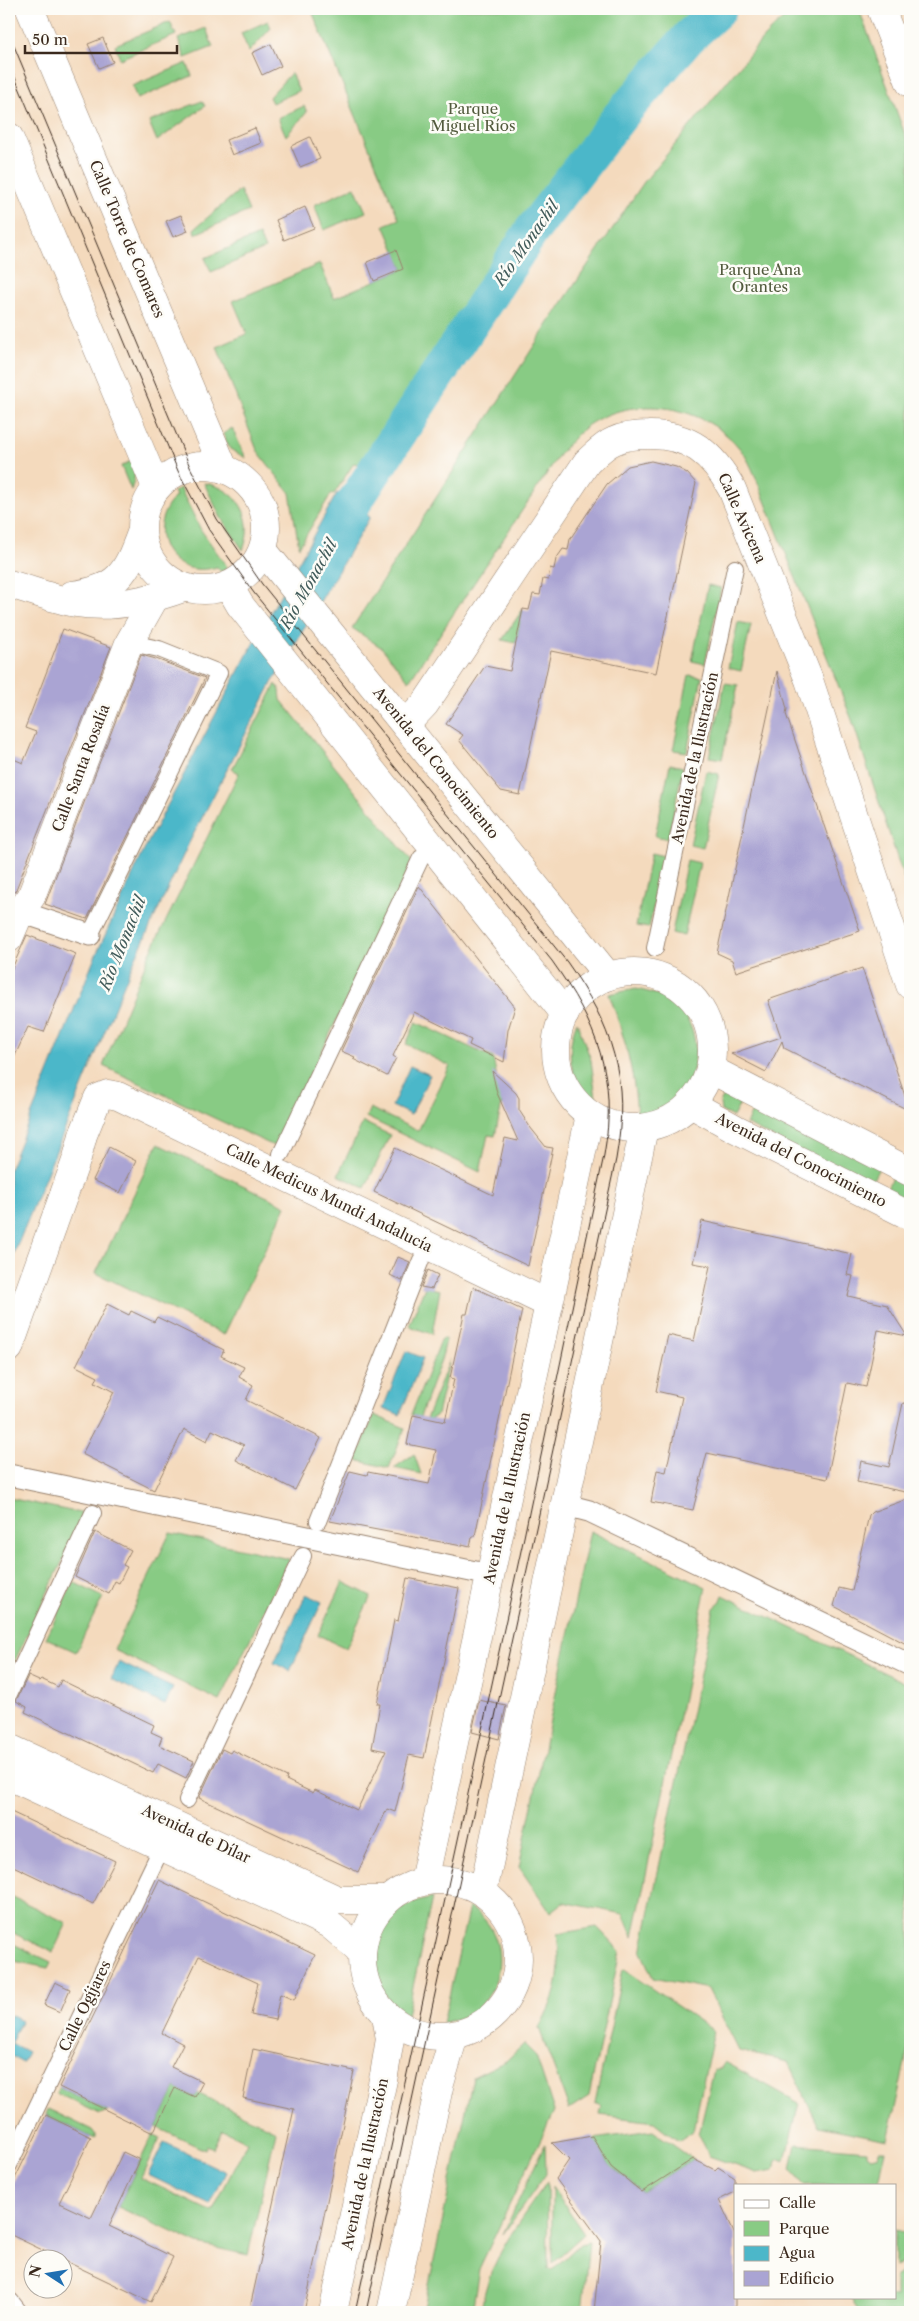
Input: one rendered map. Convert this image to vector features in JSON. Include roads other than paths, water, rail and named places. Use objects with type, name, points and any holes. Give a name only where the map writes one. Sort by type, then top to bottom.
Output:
[{"type":"main road","name":"Calle Torre de Comares","points":[[30,9],[224,468]]},
{"type":"main road","points":[[881,9],[910,82]]},
{"type":"main road","points":[[9,137],[156,487]]},
{"type":"main road","name":"Calle Avicena","points":[[405,724],[425,704],[587,462],[614,441],[633,435],[676,438],[696,446],[721,470],[732,489],[805,671],[910,985]]},
{"type":"main road","points":[[54,597],[89,593],[107,587],[121,576],[130,562],[141,533],[144,508],[156,487],[166,478],[190,467],[207,466],[224,468],[246,481],[261,501],[266,517],[266,534],[270,559],[251,570],[234,596]]},
{"type":"main road","points":[[141,533],[147,557],[162,576],[183,588],[234,596],[565,1014]]},
{"type":"main road","name":"Avenida del Conocimiento","points":[[270,559],[608,976]]},
{"type":"main road","points":[[9,584],[76,603],[94,604],[154,598],[183,588]]},
{"type":"main road","name":"Calle Santa Rosalía","points":[[9,938],[14,910],[31,897],[129,643],[154,598]]},
{"type":"main road","points":[[622,973],[652,974],[668,979],[682,988],[693,999],[709,1026],[712,1040],[710,1069],[703,1088],[691,1104],[670,1120],[644,1128],[615,1126],[590,1115],[570,1095],[559,1070],[557,1042],[565,1014],[581,993],[608,976],[622,973]]},
{"type":"main road","points":[[710,1069],[910,1172]]},
{"type":"main road","name":"Calle Medicus Mundi Andalucía","points":[[9,1348],[78,1158],[83,1135],[98,1098],[108,1094],[118,1096],[277,1162],[549,1304]]},
{"type":"main road","name":"Avenida del Conocimiento","points":[[691,1104],[736,1129],[910,1216]]},
{"type":"main road","name":"Avenida de la Ilustración","points":[[424,1881],[590,1115]]},
{"type":"main road","points":[[483,1892],[644,1128]]},
{"type":"main road","name":"Avenida de Dílar","points":[[9,1748],[338,1900],[387,1900]]},
{"type":"main road","name":"Avenida de Dílar","points":[[9,1776],[328,1924],[361,1951]]},
{"type":"main road","points":[[448,1880],[471,1886],[483,1892],[507,1917],[516,1937],[518,1958],[516,1980],[506,2000],[492,2017],[474,2029],[454,2036],[425,2036],[399,2026],[386,2016],[371,1997],[362,1975],[361,1951],[366,1932],[374,1915],[387,1900],[404,1888],[424,1881],[448,1880]]},
{"type":"main road","name":"Avenida de la Ilustración","points":[[333,2312],[384,2075],[390,2039],[386,2016]]},
{"type":"main road","points":[[391,2312],[439,2087],[454,2036]]},
{"type":"street","name":"Avenida de la Ilustración","points":[[655,948],[735,568]]},
{"type":"street","points":[[14,910],[90,936],[219,672],[158,649],[136,644]]},
{"type":"street","points":[[277,1162],[421,858]]},
{"type":"street","points":[[318,1521],[421,1260]]},
{"type":"street","points":[[9,1475],[490,1575]]},
{"type":"street","points":[[566,1504],[589,1511],[910,1664]]},
{"type":"street","points":[[9,1694],[94,1513]]},
{"type":"street","points":[[186,1800],[303,1556]]},
{"type":"street","name":"Calle Ogíjares","points":[[9,2165],[162,1847]]},
{"type":"street","points":[[9,2303],[16,2312]]},
{"type":"water","points":[[337,493],[370,517],[272,683],[189,843],[130,970],[9,1266],[9,1170],[95,957],[147,844],[248,653]]},
{"type":"water","points":[[410,1066],[430,1075],[411,1115],[392,1106]]},
{"type":"water","points":[[406,1351],[423,1358],[400,1415],[383,1408]]},
{"type":"water","points":[[306,1594],[322,1602],[290,1671],[274,1663]]},
{"type":"water","points":[[119,1662],[173,1688],[165,1705],[111,1679]]},
{"type":"water","points":[[9,2015],[21,2021],[11,2043],[28,2052],[23,2062],[9,2055]]},
{"type":"water","points":[[164,2142],[226,2172],[210,2205],[148,2175]]},
{"type":"waterway","name":"Río Monachil","points":[[330,547],[353,504],[531,232],[621,115],[689,37],[719,9]]},
{"type":"tram line","points":[[9,34],[190,467],[217,519],[262,584],[567,962],[596,1009],[614,1055],[619,1079],[621,1104],[616,1159],[366,2312]]},
{"type":"tram line","points":[[9,63],[178,471],[209,530],[254,593],[552,961],[568,984],[592,1030],[606,1076],[608,1127],[604,1155],[524,1537],[355,2312]]},
{"type":"park label","name":"Parque Miguel Ríos","points":[[473,118]]},
{"type":"park label","name":"Parque Ana Orantes","points":[[760,278]]}]
